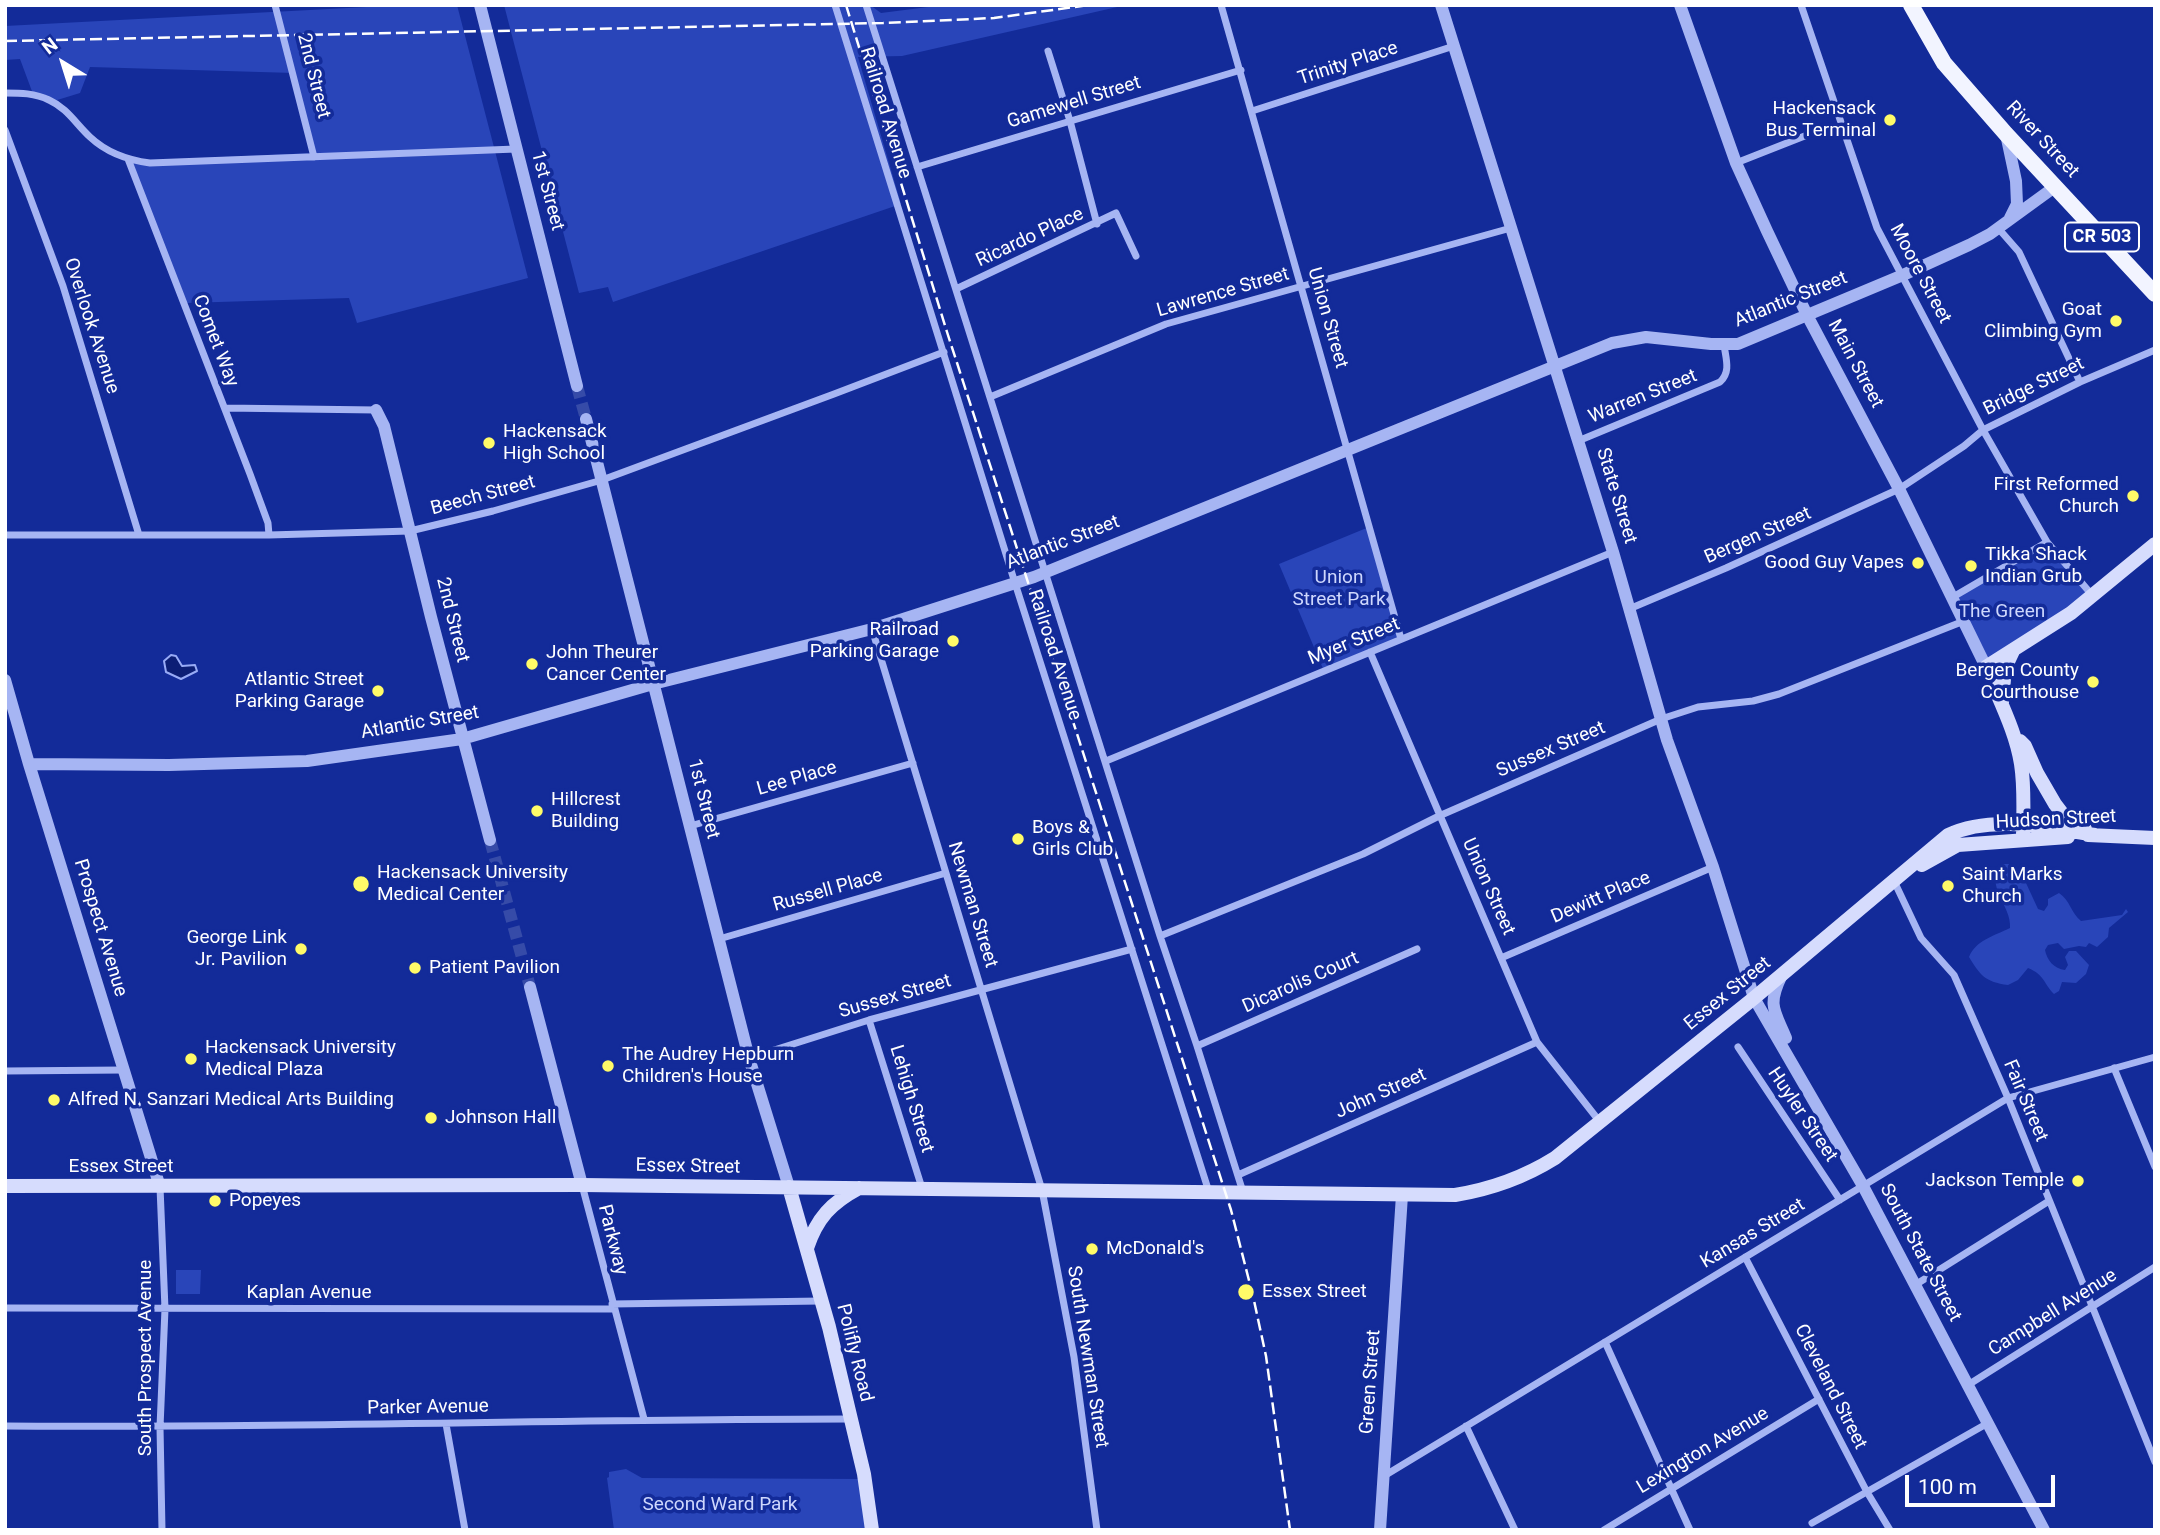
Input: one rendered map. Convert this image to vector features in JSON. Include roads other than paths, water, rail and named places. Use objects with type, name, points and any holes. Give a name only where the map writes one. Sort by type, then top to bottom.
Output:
[{"type":"main road","name":"River Street","points":[[1911,5],[1944,63],[2006,134],[2155,294]]},
{"type":"main road","points":[[1986,667],[2071,613],[2155,544]]},
{"type":"main road","points":[[2003,711],[2005,668],[2015,648]]},
{"type":"main road","name":"Main Street","points":[[1986,667],[2012,734],[2022,772],[2023,833]]},
{"type":"main road","name":"Main Street","points":[[2012,734],[2025,746],[2055,804],[2068,821],[2095,835]]},
{"type":"main road","name":"Essex Street","points":[[5,1186],[582,1185],[1455,1195],[1504,1184],[1555,1158],[1754,998],[1948,835],[1964,828],[2005,825],[2023,833]]},
{"type":"main road","name":"Hudson Street","points":[[1958,845],[2023,833],[2155,838]]},
{"type":"main road","name":"Essex Street","points":[[1894,881],[1958,845]]},
{"type":"main road","name":"Polifly Road","points":[[789,1187],[822,1301],[851,1419],[865,1479],[872,1530]]},
{"type":"main road","points":[[807,1248],[817,1223],[826,1211],[860,1188]]},
{"type":"street","name":"2nd Street","points":[[275,5],[314,157]]},
{"type":"street","name":"1st Street","points":[[480,5],[577,386]]},
{"type":"street","name":"Railroad Avenue","points":[[835,5],[1209,1192]]},
{"type":"street","name":"Railroad Avenue","points":[[866,5],[1160,936],[1244,1193]]},
{"type":"street","name":"Union Street","points":[[1221,5],[1401,639]]},
{"type":"street","name":"Main Street","points":[[1680,5],[1736,163],[1807,315],[1899,489],[1986,667]]},
{"type":"street","name":"Moore Street","points":[[1801,5],[1877,228],[1983,430],[2047,542],[2092,595]]},
{"type":"street","name":"State Street","points":[[1446,7],[1454,46],[1613,552],[1661,719],[1713,867],[1754,998]]},
{"type":"street","name":"Trinity Place","points":[[1252,111],[1454,46]]},
{"type":"street","points":[[1048,51],[1097,224]]},
{"type":"street","name":"Gamewell Street","points":[[917,167],[1241,70]]},
{"type":"street","points":[[5,93],[36,95],[49,100],[72,116],[102,147],[128,159],[150,163],[516,149]]},
{"type":"street","points":[[1736,163],[1825,128]]},
{"type":"street","name":"Overlook Avenue","points":[[5,130],[63,286],[139,535]]},
{"type":"street","points":[[2006,134],[2016,181],[2017,204],[2003,225],[2019,252],[2080,382]]},
{"type":"street","name":"Comet Way","points":[[128,159],[225,408],[268,523],[269,536]]},
{"type":"street","name":"Atlantic Street","points":[[29,764],[174,765],[307,761],[462,739],[653,684],[872,629],[1046,572],[1612,343],[1656,338],[1738,344],[1969,245],[2003,225],[2056,186]]},
{"type":"street","name":"Ricardo Place","points":[[956,289],[1116,213],[1136,256]]},
{"type":"street","name":"Lawrence Street","points":[[990,397],[1166,324],[1511,228]]},
{"type":"street","name":"Warren Street","points":[[1578,441],[1720,382],[1726,377],[1728,370],[1724,345]]},
{"type":"street","name":"Bridge Street","points":[[1899,489],[1964,446],[1983,430],[2080,382],[2155,350]]},
{"type":"street","name":"Beech Street","points":[[5,535],[269,536],[410,531],[602,480],[944,352]]},
{"type":"street","points":[[225,408],[376,410]]},
{"type":"street","name":"2nd Street","points":[[376,410],[384,426],[462,739],[491,840]]},
{"type":"street","name":"1st Street","points":[[586,419],[749,1058],[789,1187]]},
{"type":"street","name":"Bergen Street","points":[[1629,610],[1899,489]]},
{"type":"street","points":[[1953,597],[2047,542]]},
{"type":"street","name":"Myer Street","points":[[1106,761],[1613,552]]},
{"type":"street","name":"Sussex Street","points":[[1160,936],[1363,853],[1439,816],[1661,719],[1698,707],[1754,701],[1779,694],[1964,621]]},
{"type":"street","name":"Newman Street","points":[[872,629],[1042,1190]]},
{"type":"street","name":"Union Street","points":[[1370,652],[1537,1042],[1600,1122]]},
{"type":"street","name":"Prospect Avenue","points":[[5,680],[160,1187]]},
{"type":"street","name":"Lee Place","points":[[690,825],[912,763]]},
{"type":"street","name":"Dewitt Place","points":[[1501,958],[1713,867]]},
{"type":"street","name":"Russell Place","points":[[719,939],[946,873]]},
{"type":"street","name":"Fair Street","points":[[1894,881],[1922,938],[1954,975],[2008,1098],[2155,1462]]},
{"type":"street","name":"Dicarolis Court","points":[[1197,1046],[1417,949]]},
{"type":"street","name":"Sussex Street","points":[[749,1058],[869,1020],[1132,950]]},
{"type":"street","points":[[1781,975],[1773,991],[1772,1003],[1779,1026],[1785,1035],[1787,1056]]},
{"type":"street","points":[[530,987],[582,1185]]},
{"type":"street","name":"South State Street","points":[[1754,998],[1863,1186],[2044,1530]]},
{"type":"street","name":"Lehigh Street","points":[[869,1020],[922,1188]]},
{"type":"street","name":"John Street","points":[[1238,1175],[1537,1042]]},
{"type":"street","name":"Huyler Street","points":[[1738,1047],[1840,1200]]},
{"type":"street","name":"Kansas Street","points":[[1384,1476],[2008,1098],[2155,1057]]},
{"type":"street","points":[[2114,1068],[2155,1167]]},
{"type":"street","points":[[5,1071],[123,1070]]},
{"type":"street","name":"Parkway","points":[[582,1185],[644,1419]]},
{"type":"street","name":"South Prospect Avenue","points":[[160,1187],[164,1309],[160,1427],[162,1530]]},
{"type":"street","name":"South Newman Street","points":[[1042,1190],[1074,1357],[1097,1530]]},
{"type":"street","name":"Green Street","points":[[1380,1530],[1402,1195]]},
{"type":"street","points":[[1916,1285],[2049,1201]]},
{"type":"street","name":"Cleveland Street","points":[[1745,1257],[1867,1492],[1890,1530]]},
{"type":"street","name":"Campbell Avenue","points":[[1968,1385],[2155,1267]]},
{"type":"street","name":"Kaplan Avenue","points":[[5,1308],[613,1306],[822,1301]]},
{"type":"street","points":[[1605,1342],[1690,1530]]},
{"type":"street","name":"Lexington Avenue","points":[[1604,1530],[1819,1399]]},
{"type":"street","name":"Parker Avenue","points":[[5,1426],[160,1427],[644,1419],[851,1419]]},
{"type":"street","points":[[1812,1523],[1988,1423]]},
{"type":"street","points":[[446,1424],[465,1530]]},
{"type":"street","points":[[1466,1426],[1515,1530]]},
{"type":"tunnel","points":[[577,386],[586,419]]},
{"type":"tunnel","points":[[490,840],[530,987]]},
{"type":"railway","points":[[846,5],[947,332],[1231,1210],[1266,1356],[1290,1530]]},
{"type":"railway","points":[[5,41],[883,23],[994,18],[1089,5]]},
{"type":"place","name":"Hackensack Bus Terminal","points":[[1890,120]]},
{"type":"place","name":"Goat Climbing Gym","points":[[2116,321]]},
{"type":"place","name":"Hackensack High School","points":[[489,443]]},
{"type":"place","name":"First Reformed Church","points":[[2133,496]]},
{"type":"place","name":"Good Guy Vapes","points":[[1918,563]]},
{"type":"place","name":"Tikka Shack Indian Grub","points":[[1971,566]]},
{"type":"place","name":"Railroad Parking Garage","points":[[953,641]]},
{"type":"place","name":"John Theurer Cancer Center","points":[[532,664]]},
{"type":"place","name":"Bergen County Courthouse","points":[[2093,682]]},
{"type":"place","name":"Atlantic Street Parking Garage","points":[[378,691]]},
{"type":"place","name":"Hillcrest Building","points":[[537,811]]},
{"type":"place","name":"Boys & Girls Club","points":[[1018,839]]},
{"type":"place","name":"Hackensack University Medical Center","points":[[361,884]]},
{"type":"place","name":"Saint Marks Church","points":[[1948,886]]},
{"type":"place","name":"George Link Jr. Pavilion","points":[[301,949]]},
{"type":"place","name":"Patient Pavilion","points":[[415,968]]},
{"type":"place","name":"Hackensack University Medical Plaza","points":[[191,1059]]},
{"type":"place","name":"The Audrey Hepburn Children's House","points":[[608,1066]]},
{"type":"place","name":"Alfred N. Sanzari Medical Arts Building","points":[[54,1100]]},
{"type":"place","name":"Johnson Hall","points":[[431,1118]]},
{"type":"place","name":"Jackson Temple","points":[[2078,1181]]},
{"type":"place","name":"Popeyes","points":[[215,1201]]},
{"type":"place","name":"McDonald's","points":[[1092,1249]]},
{"type":"place","name":"Essex Street","points":[[1246,1292]]},
{"type":"park label","name":"Union Street Park","points":[[1339,589]]},
{"type":"park label","name":"The Green","points":[[2002,612]]},
{"type":"park label","name":"Second Ward Park","points":[[720,1505]]}]
